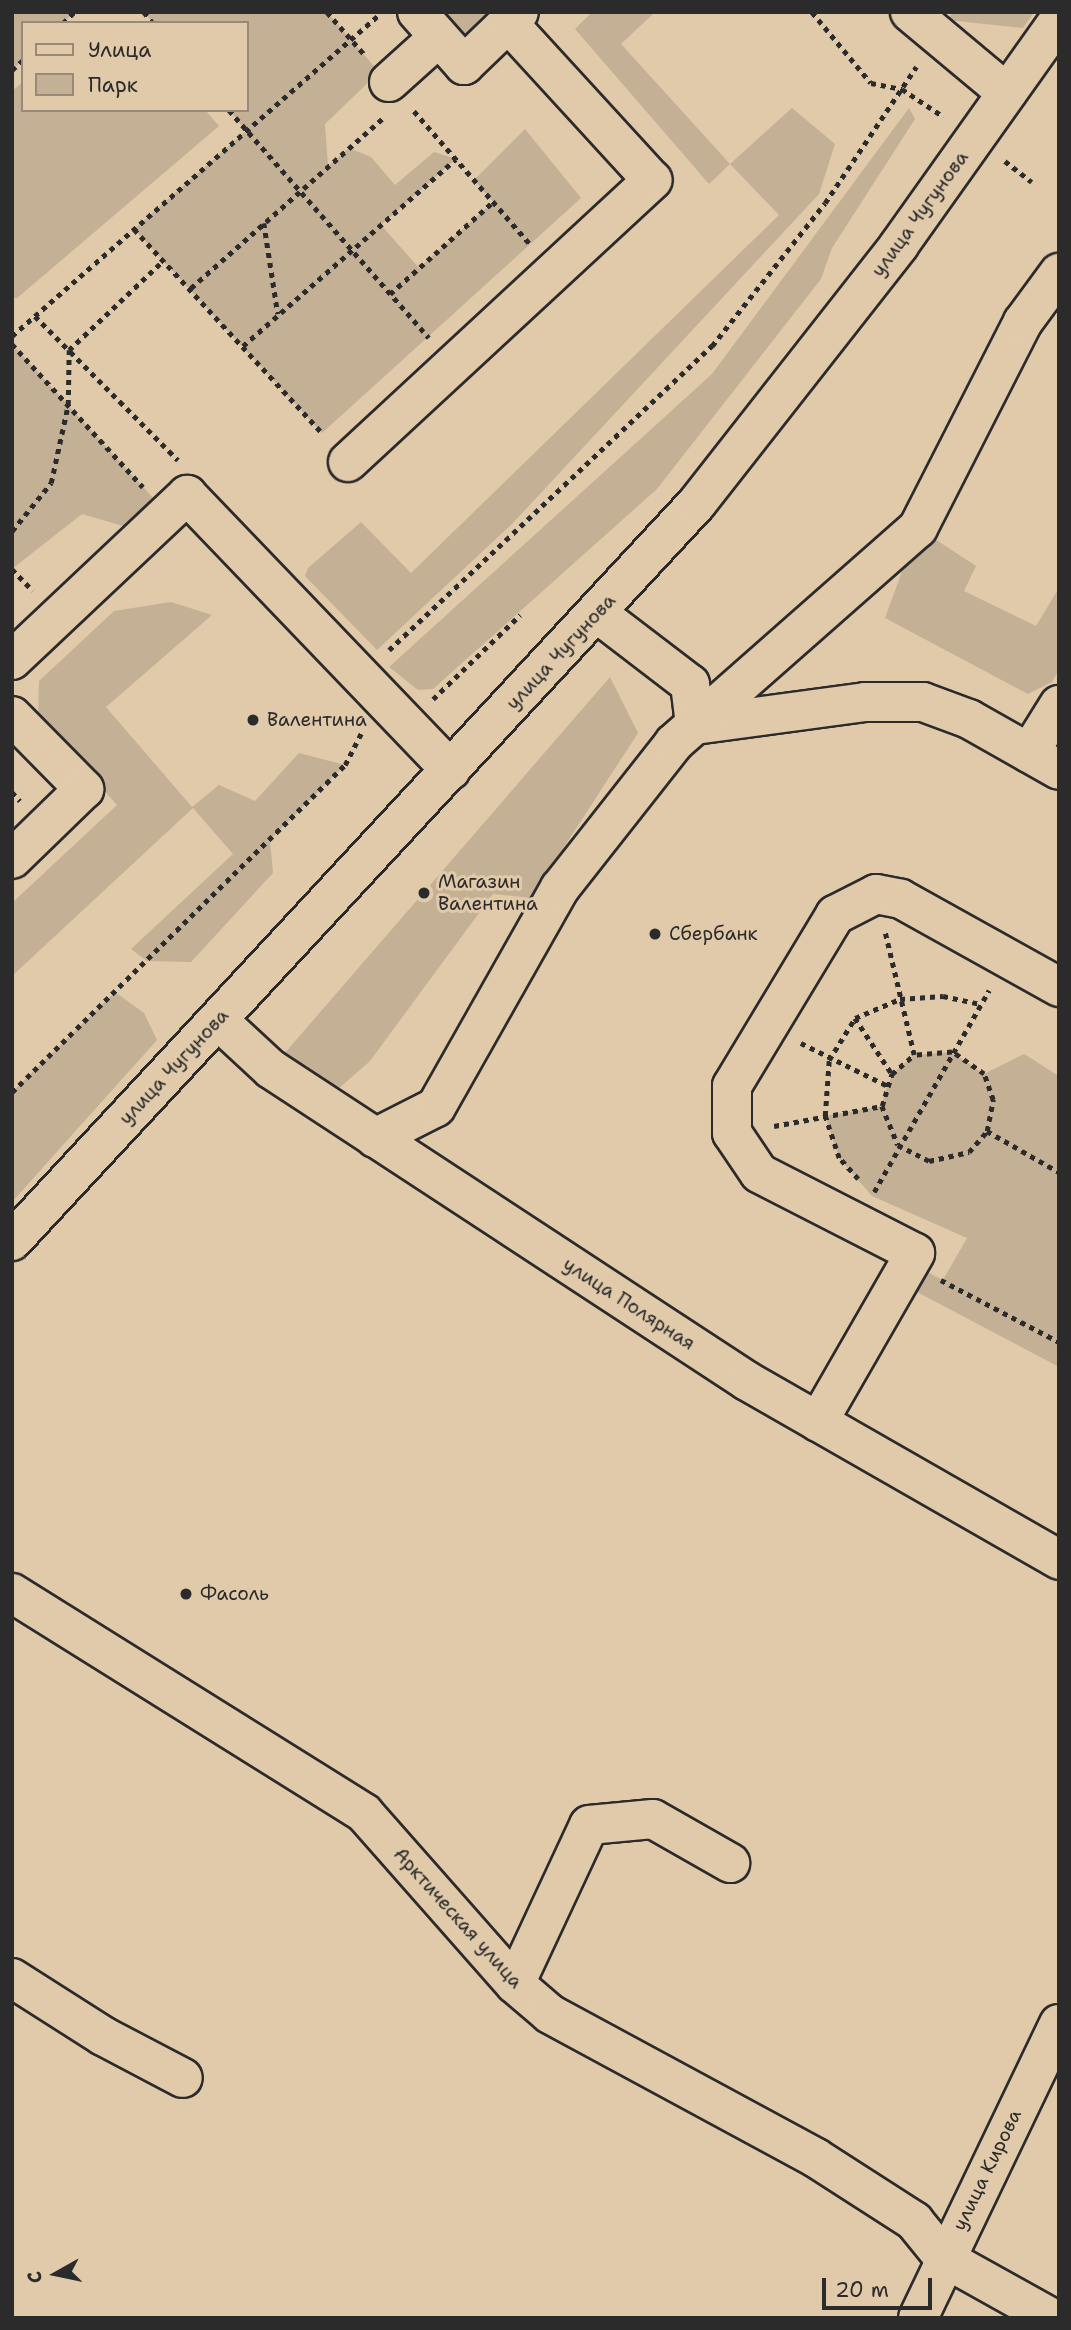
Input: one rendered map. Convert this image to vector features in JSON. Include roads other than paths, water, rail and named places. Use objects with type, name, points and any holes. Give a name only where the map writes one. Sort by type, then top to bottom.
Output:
[{"type":"street","points":[[348,462],[652,180],[514,18],[464,65],[428,25],[396,91]]},
{"type":"street","points":[[919,20],[1007,93]]},
{"type":"street","name":"улица Чугунова","points":[[12,1241],[452,770],[705,493],[900,245],[1059,20]]},
{"type":"street","points":[[375,1138],[436,1107],[560,888],[674,743],[918,528],[1023,323],[1059,273]]},
{"type":"street","points":[[12,660],[187,495],[452,770]]},
{"type":"street","points":[[597,612],[690,684],[695,725]]},
{"type":"street","points":[[695,725],[864,702],[923,702],[969,719],[1044,762],[1059,705]]},
{"type":"street","points":[[12,716],[84,789],[12,859]]},
{"type":"street","points":[[818,1422],[915,1253],[759,1172],[732,1133],[732,1086],[835,915],[876,894],[901,899],[1059,987]]},
{"type":"street","name":"улица Полярная","points":[[218,1020],[271,1069],[747,1381],[1059,1560]]},
{"type":"street","name":"Арктическая улица","points":[[12,1593],[364,1813],[515,1984],[550,2014],[816,2158],[914,2221],[944,2258],[1052,2318]]},
{"type":"street","points":[[515,1984],[589,1825],[653,1819],[730,1863]]},
{"type":"street","points":[[12,1978],[103,2036],[183,2078]]},
{"type":"street","name":"улица Кирова","points":[[918,2318],[944,2258],[1059,2024]]},
{"type":"place","name":"Валентина","points":[[253,720]]},
{"type":"place","name":"Магазин Валентина","points":[[424,893]]},
{"type":"place","name":"Сбербанк","points":[[655,934]]},
{"type":"place","name":"Фасоль","points":[[186,1594]]}]
